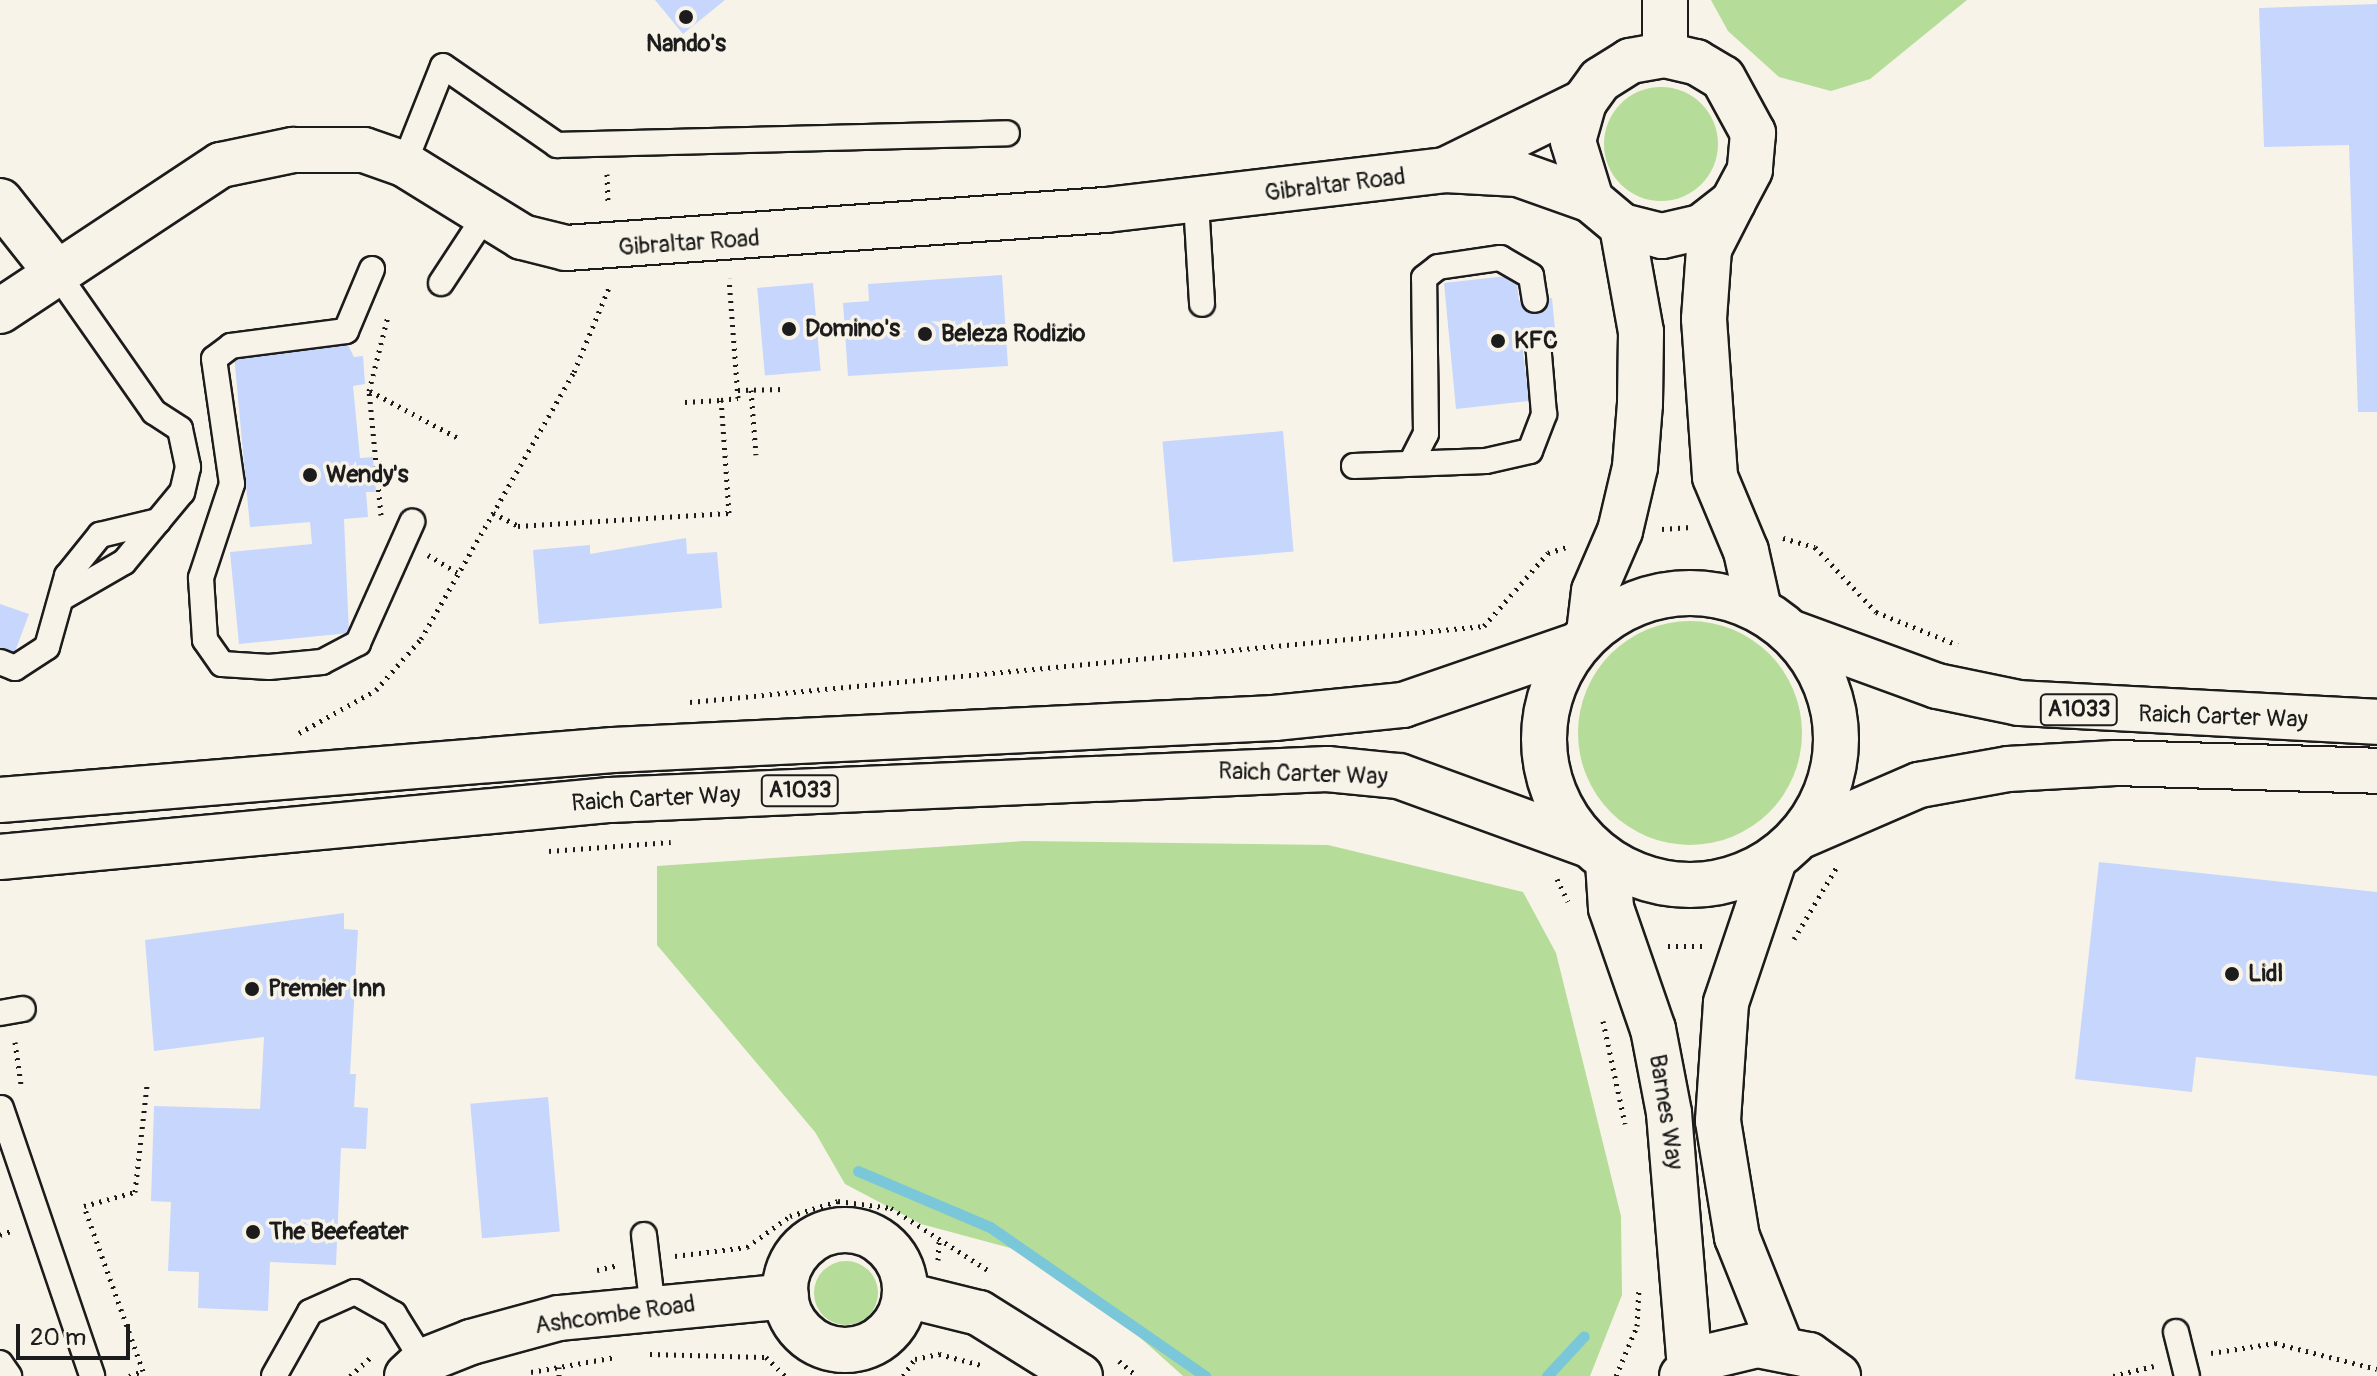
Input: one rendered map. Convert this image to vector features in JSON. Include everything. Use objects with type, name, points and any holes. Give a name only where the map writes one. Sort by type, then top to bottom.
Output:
[{"type":"main road","points":[[1665,0],[1665,55]]},
{"type":"main road","points":[[1583,639],[1594,591],[1620,531],[1635,467],[1641,332],[1606,213],[1573,141],[1584,102],[1630,61],[1665,55],[1723,78],[1743,104],[1753,133],[1750,170],[1709,249],[1704,319],[1715,477],[1775,621]]},
{"type":"main road","name":"Gibraltar Road","points":[[1445,170],[1584,102]]},
{"type":"main road","name":"Gibraltar Road","points":[[0,311],[221,165],[293,150],[364,150],[404,164],[522,237],[611,249],[1196,202],[1445,170],[1518,174],[1606,213]]},
{"type":"main road","points":[[0,201],[56,272]]},
{"type":"main road","points":[[1606,213],[1662,236],[1701,227],[1733,202]]},
{"type":"main road","name":"A1033","points":[[1775,621],[1696,593],[1663,595],[1632,605],[1583,639],[1558,676],[1543,748],[1566,817],[1598,854],[1640,877],[1697,885],[1787,848]]},
{"type":"main road","name":"Raich Carter Way","points":[[1775,621],[1937,686],[2019,703],[2377,722]]},
{"type":"main road","name":"Barnes Way","points":[[1775,621],[1831,696],[1837,733],[1834,770],[1787,848],[1740,946],[1726,1003],[1718,1121],[1737,1237],[1781,1347]]},
{"type":"main road","name":"Raich Carter Way","points":[[0,800],[613,750],[1303,715],[1403,705],[1583,639]]},
{"type":"main road","name":"Raich Carter Way","points":[[1787,848],[1919,785],[2008,769],[2115,763],[2377,771]]},
{"type":"main road","name":"Raich Carter Way","points":[[0,857],[610,800],[1327,769],[1399,776],[1598,854]]},
{"type":"main road","name":"Barnes Way","points":[[1598,854],[1611,908],[1627,946],[1669,1113],[1686,1372]]},
{"type":"main road","points":[[855,1230],[894,1253],[906,1295],[886,1336],[844,1351],[800,1331],[786,1296],[792,1261],[808,1242],[855,1230]]},
{"type":"main road","points":[[906,1295],[979,1313],[1080,1376]]},
{"type":"main road","name":"Ashcombe Road","points":[[415,1368],[559,1318],[786,1296]]},
{"type":"main road","points":[[1686,1372],[1734,1348],[1781,1347],[1838,1376]]},
{"type":"lane","points":[[404,164],[443,66],[557,145],[1007,133]]},
{"type":"lane","points":[[1196,202],[1202,304]]},
{"type":"lane","points":[[441,283],[485,216]]},
{"type":"lane","points":[[1413,459],[1427,420],[1424,278],[1438,267],[1500,258],[1531,276],[1535,300]]},
{"type":"lane","points":[[372,269],[346,331],[231,346],[214,359],[232,484],[201,578],[205,640],[222,664],[322,662],[358,643],[407,532]]},
{"type":"lane","points":[[56,272],[154,412],[180,429],[184,450],[182,492],[124,562],[65,596]]},
{"type":"lane","points":[[1354,466],[1413,459],[1439,465],[1530,451],[1544,414],[1538,342]]},
{"type":"lane","points":[[0,662],[15,668],[47,647],[76,558],[100,535],[158,521]]},
{"type":"lane","points":[[1,1108],[92,1376]]},
{"type":"lane","points":[[644,1235],[653,1309]]},
{"type":"lane","points":[[274,1376],[310,1312],[355,1292],[394,1314],[415,1368]]},
{"type":"lane","points":[[2176,1332],[2185,1368]]},
{"type":"lane","points":[[0,1363],[9,1376]]},
{"type":"path","points":[[309,742],[292,741],[376,690],[421,639],[608,302],[611,249],[605,144]]},
{"type":"path","points":[[685,402],[738,398],[727,241]]},
{"type":"path","points":[[388,305],[369,391],[382,526],[407,532],[458,573]]},
{"type":"path","points":[[738,390],[784,389]]},
{"type":"path","points":[[751,390],[756,455]]},
{"type":"path","points":[[369,391],[460,439]]},
{"type":"path","points":[[493,513],[518,526],[729,513],[721,400]]},
{"type":"path","points":[[685,702],[1484,626],[1548,553],[1620,531],[1735,525],[1815,547],[1876,612],[1970,650]]},
{"type":"path","points":[[532,852],[675,842]]},
{"type":"path","points":[[1627,946],[1740,946],[1781,960],[1847,850]]},
{"type":"path","points":[[1544,871],[1557,879],[1574,918]]},
{"type":"path","points":[[11,1011],[22,1089]]},
{"type":"path","points":[[1602,1016],[1628,1135]]},
{"type":"path","points":[[129,1376],[143,1371],[84,1206],[135,1192],[147,1085]]},
{"type":"path","points":[[1616,1376],[1637,1326],[1640,1273]]},
{"type":"path","points":[[2113,1376],[2185,1368],[2275,1343],[2377,1369]]},
{"type":"path","points":[[643,1354],[766,1357],[785,1376]]},
{"type":"path","points":[[903,1376],[915,1359],[939,1354],[985,1366]]},
{"type":"path","points":[[518,1374],[629,1355]]},
{"type":"path","points":[[559,1367],[559,1376]]},
{"type":"green space","points":[[1711,0],[1967,0],[1870,79],[1831,91],[1779,77],[1728,31]]},
{"type":"green space","points":[[1661,87],[1683,91],[1702,103],[1714,122],[1718,144],[1714,166],[1702,185],[1683,197],[1661,201],[1639,197],[1620,185],[1608,166],[1604,144],[1608,122],[1620,103],[1639,91]]},
{"type":"green space","points":[[1690,621],[1712,623],[1733,630],[1769,654],[1793,690],[1800,711],[1800,755],[1793,776],[1769,812],[1733,836],[1712,843],[1690,845],[1668,843],[1647,836],[1611,812],[1587,776],[1580,755],[1578,733],[1580,711],[1587,690],[1611,654],[1647,630],[1668,623]]},
{"type":"green space","points":[[1024,841],[1328,845],[1523,892],[1556,953],[1621,1216],[1622,1295],[1590,1376],[1183,1376],[1115,1315],[1014,1249],[921,1224],[845,1184],[815,1132],[657,945],[657,866]]},
{"type":"green space","points":[[846,1261],[858,1263],[869,1270],[876,1281],[876,1305],[869,1316],[858,1323],[846,1325],[834,1323],[823,1316],[816,1305],[814,1293],[816,1281],[823,1270],[834,1263]]},
{"type":"building","name":"Nando's","points":[[655,0],[725,0],[683,34]]},
{"type":"building","points":[[2377,4],[2377,412],[2358,412],[2349,145],[2264,147],[2259,8]]},
{"type":"building","name":"Beleza Rodizio","points":[[1002,275],[1008,366],[848,376],[843,303],[869,301],[868,284]]},
{"type":"building","name":"KFC","points":[[1516,275],[1519,301],[1552,298],[1556,340],[1522,343],[1529,401],[1456,409],[1444,283]]},
{"type":"building","name":"Domino's","points":[[813,283],[821,371],[765,376],[757,288]]},
{"type":"building","name":"Wendy's","points":[[344,337],[354,357],[363,356],[365,384],[353,386],[360,458],[373,457],[376,492],[366,492],[368,517],[344,519],[349,633],[239,644],[230,552],[312,544],[310,522],[250,527],[234,355]]},
{"type":"building","points":[[1283,431],[1294,552],[1173,562],[1162,442]]},
{"type":"building","points":[[686,538],[687,554],[717,552],[722,608],[539,624],[533,550],[590,545],[590,554]]},
{"type":"building","points":[[0,604],[29,614],[10,665],[0,661]]},
{"type":"building","name":"Lidl","points":[[2099,862],[2377,892],[2377,1076],[2196,1057],[2192,1092],[2075,1079]]},
{"type":"building","points":[[344,913],[344,929],[358,930],[350,1074],[356,1074],[354,1107],[368,1108],[366,1149],[341,1148],[336,1265],[270,1262],[268,1311],[198,1308],[199,1272],[168,1271],[171,1202],[151,1201],[154,1106],[260,1109],[264,1037],[154,1051],[145,940]]},
{"type":"building","points":[[548,1097],[560,1231],[482,1238],[470,1104]]},
{"type":"waterway","points":[[858,1171],[990,1227],[1205,1376]]},
{"type":"waterway","points":[[1547,1376],[1584,1336]]},
{"type":"place","name":"Nando's","points":[[686,17]]},
{"type":"place","name":"Domino's","points":[[789,329]]},
{"type":"place","name":"Beleza Rodizio","points":[[925,334]]},
{"type":"place","name":"KFC","points":[[1498,341]]},
{"type":"place","name":"Wendy's","points":[[310,475]]},
{"type":"place","name":"Lidl","points":[[2232,974]]},
{"type":"place","name":"Premier Inn","points":[[252,989]]},
{"type":"place","name":"The Beefeater","points":[[253,1232]]}]
